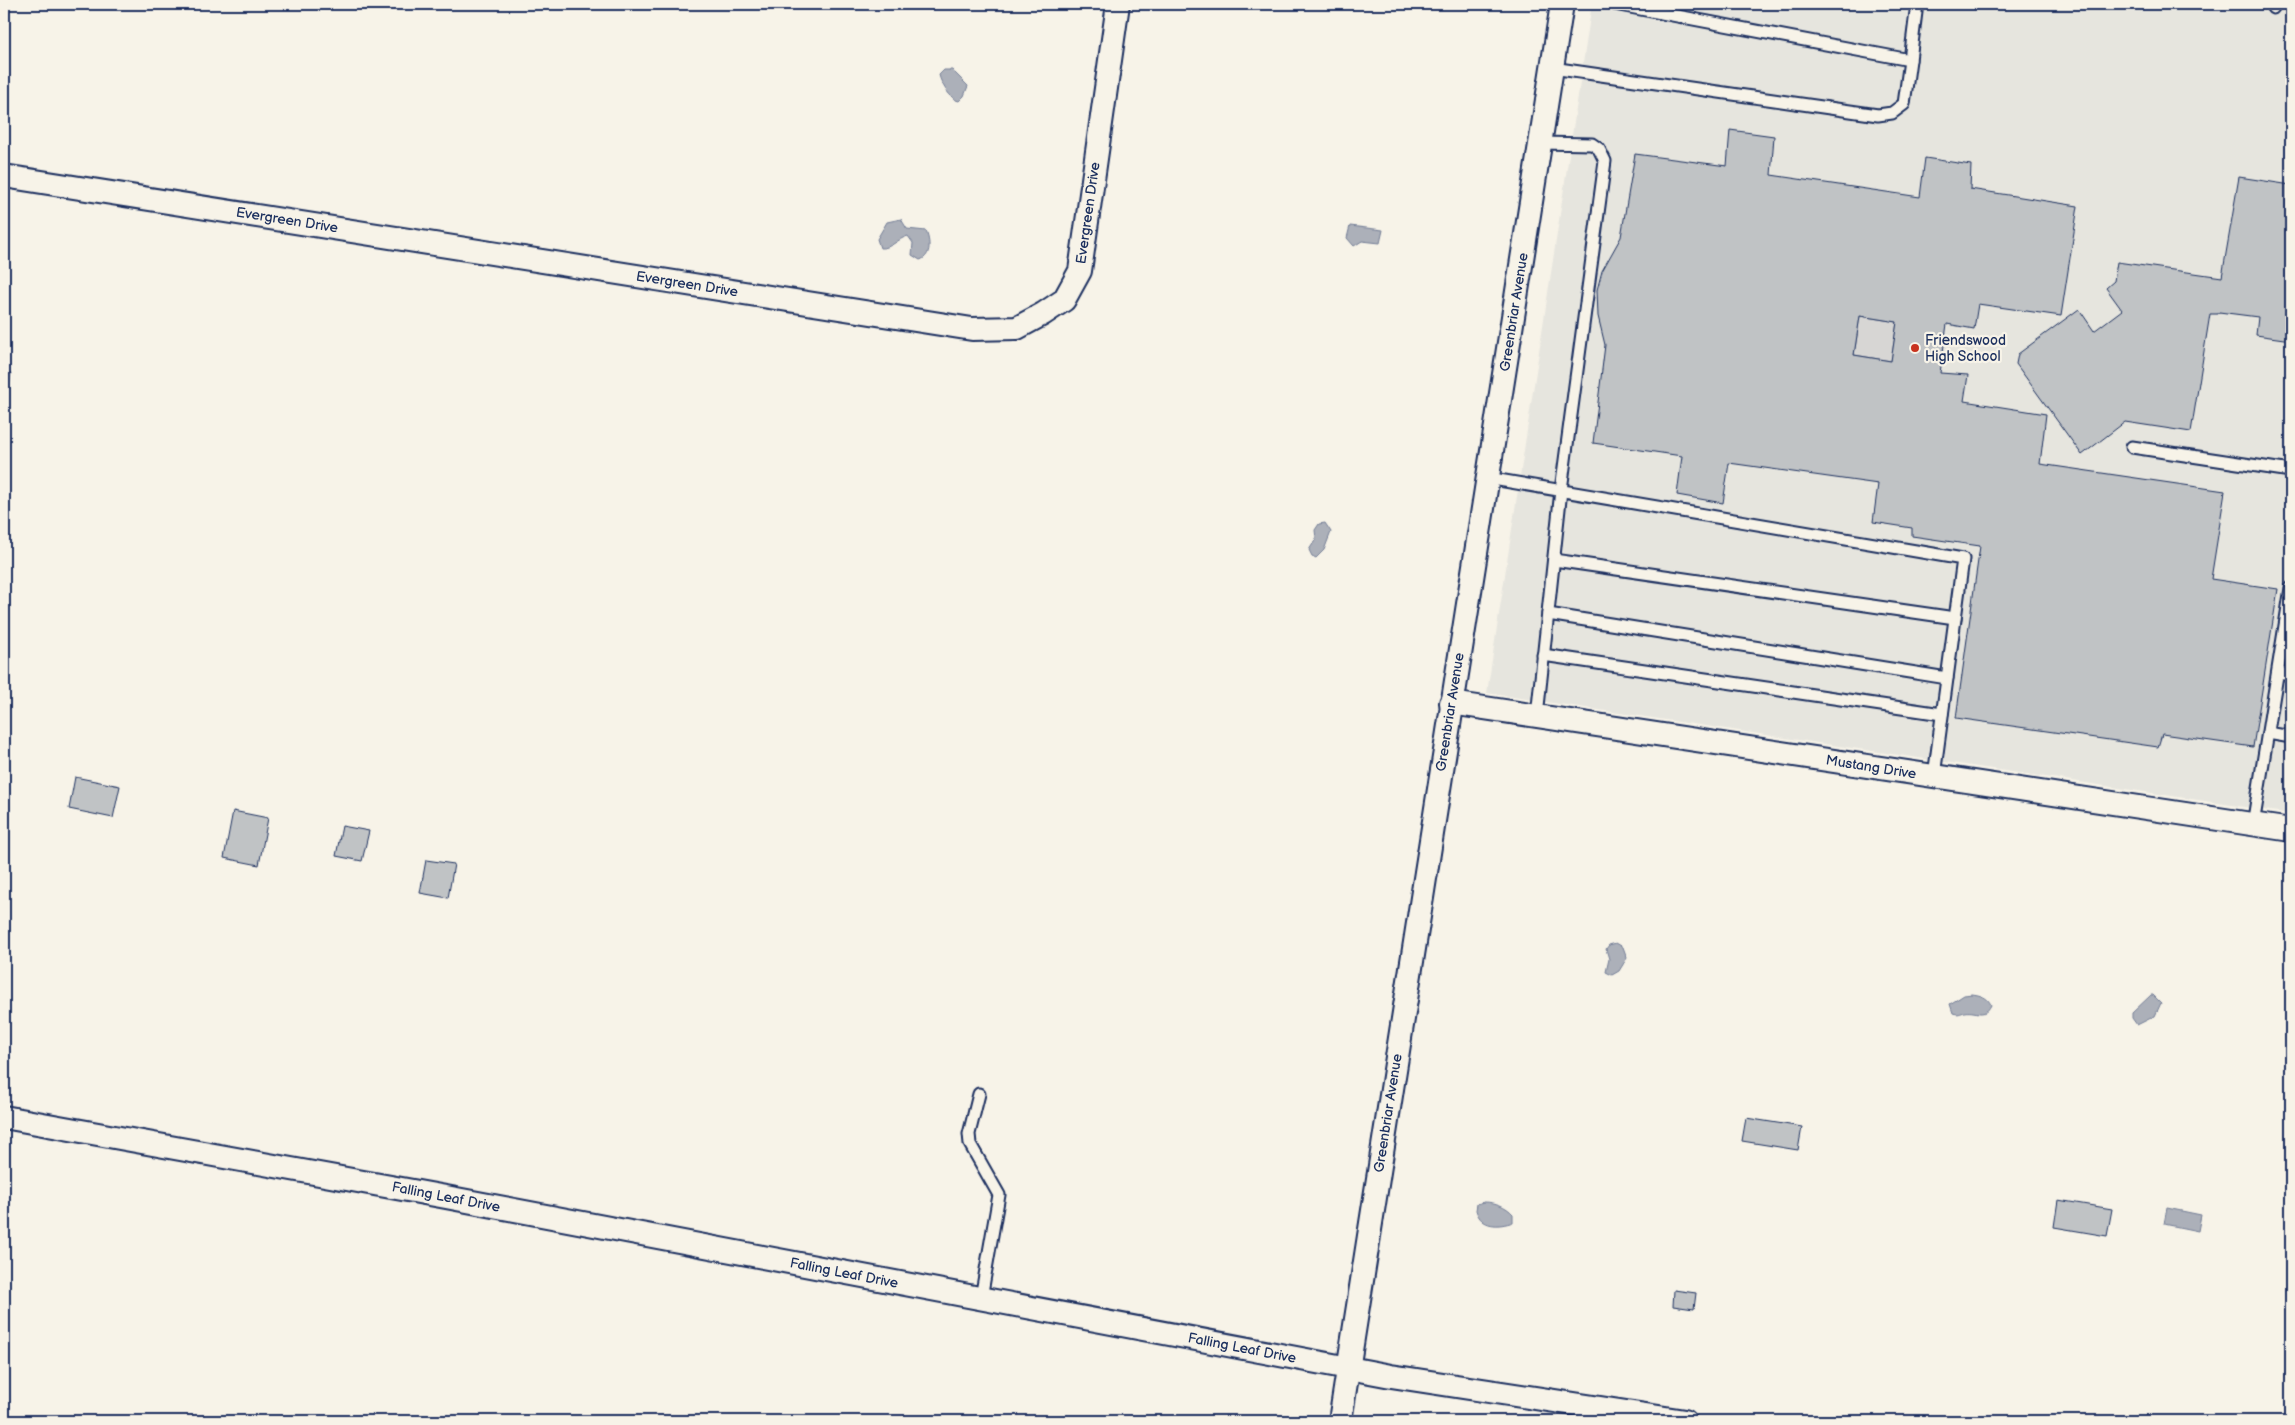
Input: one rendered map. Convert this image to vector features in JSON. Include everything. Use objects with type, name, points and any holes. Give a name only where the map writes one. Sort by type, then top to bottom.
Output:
[{"type":"street","name":"Evergreen Drive","points":[[4,176],[972,329],[1018,328],[1044,314],[1064,300],[1080,271],[1118,4]]},
{"type":"street","name":"Greenbriar Avenue","points":[[1340,1421],[1562,4]]},
{"type":"street","name":"Mustang Drive","points":[[1451,703],[2291,830]]},
{"type":"street","name":"Falling Leaf Drive","points":[[4,1117],[446,1197],[1348,1368],[1685,1421]]},
{"type":"lane","points":[[1614,4],[1910,60]]},
{"type":"lane","points":[[1552,68],[1878,115],[1892,113],[1904,104],[1917,4]]},
{"type":"lane","points":[[1537,716],[1562,490],[1606,161],[1599,149],[1592,144],[1541,143]]},
{"type":"lane","points":[[2132,447],[2291,471]]},
{"type":"lane","points":[[1487,478],[1963,559],[1934,776]]},
{"type":"lane","points":[[1554,560],[1955,618]]},
{"type":"lane","points":[[2253,824],[2289,616],[2291,588]]},
{"type":"lane","points":[[1548,614],[1947,678]]},
{"type":"lane","points":[[1543,655],[1942,714]]},
{"type":"lane","points":[[2278,673],[2291,675]]},
{"type":"lane","points":[[2268,733],[2291,737]]},
{"type":"lane","points":[[979,1094],[969,1134],[970,1144],[1000,1195],[981,1298]]},
{"type":"shaded area","name":"Friendswood High School","points":[[1592,4],[2291,4],[2291,814],[1487,693]]},
{"type":"shaded area","points":[[944,70],[952,70],[968,86],[964,96],[959,101],[950,95],[942,83],[939,75]]},
{"type":"shaded area","points":[[901,219],[907,229],[926,231],[929,248],[924,258],[920,260],[912,255],[913,243],[908,236],[887,247],[880,248],[877,239],[887,222]]},
{"type":"shaded area","points":[[1350,226],[1383,230],[1380,243],[1362,241],[1354,246],[1347,238]]},
{"type":"shaded area","points":[[1860,316],[1897,322],[1891,361],[1854,355]]},
{"type":"shaded area","points":[[4,371],[11,373],[9,389],[4,388]]},
{"type":"shaded area","points":[[1325,523],[1331,532],[1324,550],[1316,558],[1312,556],[1309,550],[1316,539],[1315,530],[1319,524]]},
{"type":"shaded area","points":[[1616,943],[1623,947],[1627,958],[1619,971],[1612,975],[1606,972],[1609,959],[1606,949],[1609,945]]},
{"type":"shaded area","points":[[1972,994],[1988,1000],[1991,1005],[1986,1012],[1953,1013],[1950,1004],[1964,995]]},
{"type":"shaded area","points":[[2151,995],[2161,1003],[2155,1016],[2137,1025],[2132,1018],[2132,1013]]},
{"type":"shaded area","points":[[1484,1202],[1496,1204],[1507,1209],[1513,1214],[1513,1222],[1502,1225],[1486,1223],[1478,1216],[1476,1210],[1477,1204]]},
{"type":"shaded area","points":[[2167,1208],[2201,1215],[2198,1231],[2164,1224]]},
{"type":"building","points":[[1730,130],[1774,136],[1771,175],[1920,197],[1925,158],[1971,165],[1970,189],[2078,206],[2061,316],[1978,304],[1974,329],[1947,324],[1940,373],[1968,375],[1964,401],[2046,414],[2040,464],[2225,491],[2211,579],[2278,589],[2253,747],[2162,734],[2158,747],[1956,718],[1980,546],[1912,536],[1912,528],[1873,522],[1878,484],[1729,463],[1723,503],[1677,495],[1682,456],[1593,443],[1605,345],[1598,316],[1597,290],[1602,271],[1621,237],[1635,154],[1727,166]],"holes":[[[1860,316],[1897,322],[1891,361],[1854,355]]]},
{"type":"building","points":[[2239,177],[2291,185],[2291,340],[2256,335],[2258,317],[2219,312],[2218,314],[2210,314],[2191,432],[2125,422],[2082,455],[2016,364],[2018,354],[2079,309],[2094,331],[2122,310],[2106,288],[2114,281],[2117,262],[2222,277]]},
{"type":"building","points":[[75,777],[120,786],[113,818],[69,809]]},
{"type":"building","points":[[233,811],[268,818],[259,865],[224,858]]},
{"type":"building","points":[[342,826],[369,831],[362,861],[336,856]]},
{"type":"building","points":[[426,860],[454,864],[448,898],[420,893]]},
{"type":"building","points":[[1746,1118],[1802,1127],[1798,1150],[1742,1141]]},
{"type":"building","points":[[2058,1200],[2112,1209],[2107,1236],[2054,1227]]},
{"type":"building","points":[[1674,1290],[1696,1293],[1694,1309],[1673,1306]]},
{"type":"place","name":"Friendswood High School","points":[[1915,348]]}]
